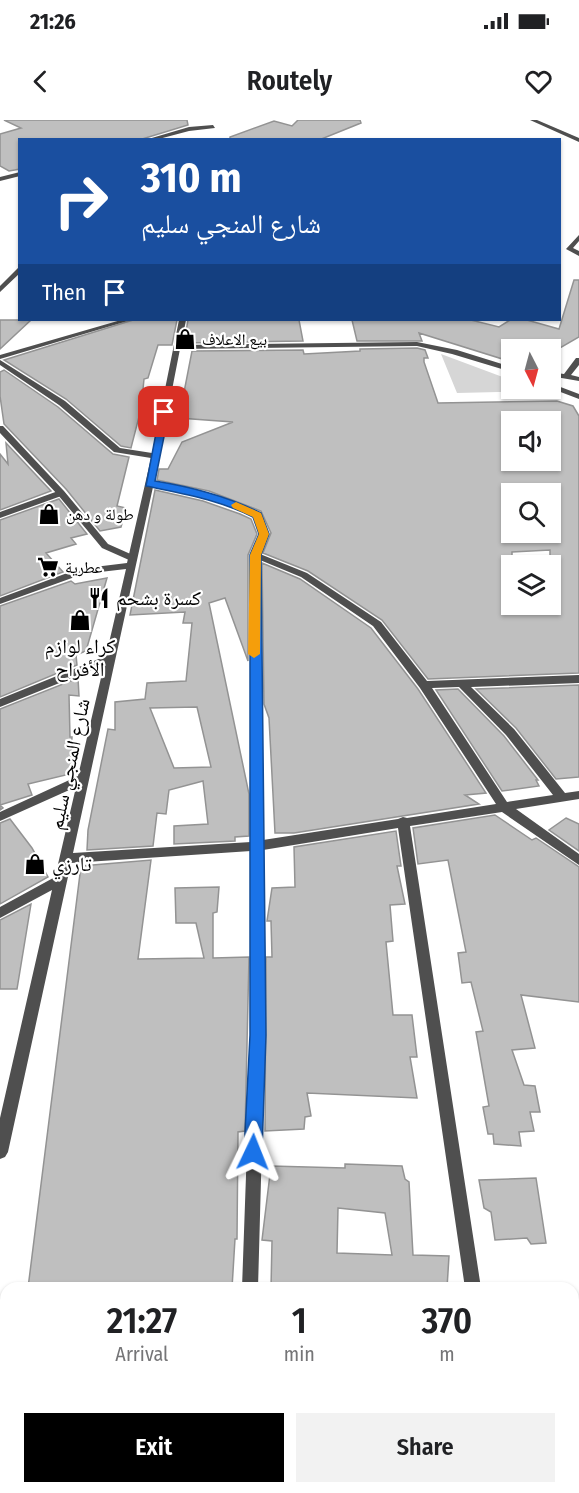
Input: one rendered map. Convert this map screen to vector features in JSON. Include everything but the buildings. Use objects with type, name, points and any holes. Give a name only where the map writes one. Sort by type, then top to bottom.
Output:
[{"type":"street","points":[[188,120],[213,127]]},
{"type":"street","points":[[533,120],[579,140]]},
{"type":"street","points":[[155,138],[189,129],[213,127]]},
{"type":"street","points":[[0,179],[18,174]]},
{"type":"street","points":[[579,237],[569,249],[579,254]]},
{"type":"street","points":[[0,290],[18,270]]},
{"type":"street","points":[[0,357],[124,321]]},
{"type":"street","name":"شارع المنجي سليم","points":[[0,1152],[156,456],[182,321]]},
{"type":"street","points":[[177,347],[417,344],[454,352],[501,367]]},
{"type":"street","points":[[566,376],[579,360]]},
{"type":"street","points":[[0,363],[62,403],[117,450],[156,456]]},
{"type":"street","points":[[561,375],[579,379]]},
{"type":"street","points":[[561,390],[579,397]]},
{"type":"street","points":[[0,429],[3,438],[61,493],[105,546],[131,562]]},
{"type":"street","points":[[149,484],[192,490],[257,515],[264,534],[255,555],[258,1035],[250,1282]]},
{"type":"street","points":[[0,515],[61,493]]},
{"type":"street","points":[[255,555],[304,575],[376,624],[424,685],[504,807],[579,860]]},
{"type":"street","points":[[0,601],[81,571],[131,562]]},
{"type":"street","points":[[0,703],[111,658]]},
{"type":"street","points":[[424,685],[579,679]]},
{"type":"street","points":[[462,684],[510,732],[562,798]]},
{"type":"street","points":[[0,817],[82,779]]},
{"type":"street","points":[[67,858],[257,846],[403,821],[579,795]]},
{"type":"street","points":[[403,821],[472,1282]]},
{"type":"street","points":[[0,914],[62,879]]},
{"type":"shaded area","points":[[441,354],[501,376],[501,392],[457,393]]},
{"type":"slow traffic","points":[[236,505],[257,515],[264,534],[255,555],[254,654]]},
{"type":"place","name":"بيع الاعلاف","points":[[185,339]]},
{"type":"place","name":"طولة و دهن","points":[[49,514]]},
{"type":"place","name":"عطرية","points":[[48,567]]},
{"type":"place","name":"كسرة بشحم","points":[[99,598]]},
{"type":"place","name":"كراء لوازم الأفراح","points":[[80,620]]},
{"type":"place","name":"تارزي","points":[[35,864]]},
{"type":"route","points":[[164,412],[149,484],[192,490],[241,507],[257,515],[264,534],[255,555],[258,1035],[253,1152]]}]
